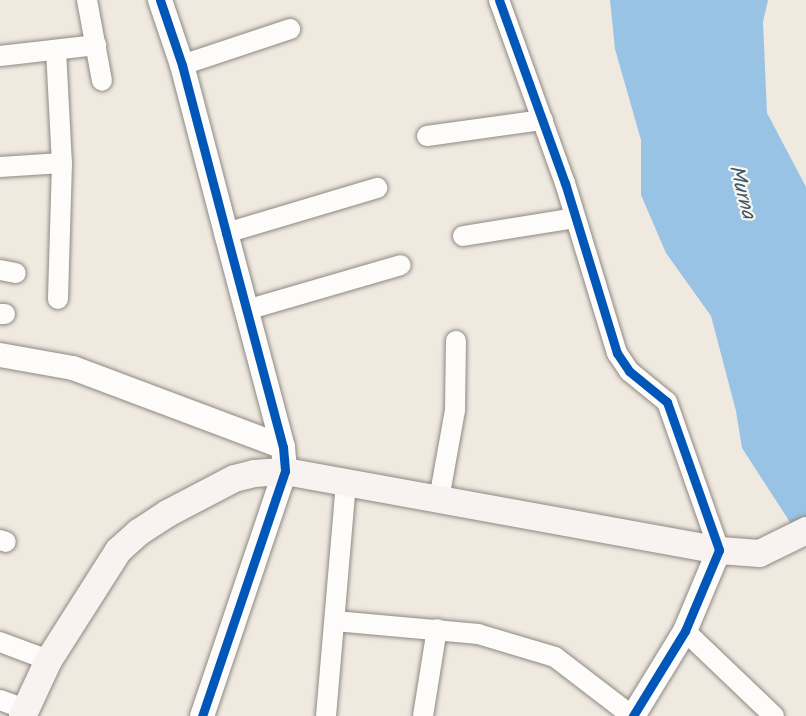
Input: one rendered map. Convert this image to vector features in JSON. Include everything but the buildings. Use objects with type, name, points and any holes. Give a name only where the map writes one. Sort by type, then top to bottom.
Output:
[{"type":"main road","points":[[23,712],[48,660],[118,550],[138,532],[234,478],[284,459],[346,482],[719,550],[759,553],[806,530]]},
{"type":"street","points":[[87,0],[102,81]]},
{"type":"street","points":[[160,0],[182,65],[284,459],[202,716]]},
{"type":"street","points":[[335,621],[478,634],[555,657],[632,716],[684,631],[719,550],[666,402],[628,371],[617,354],[543,120],[499,0]]},
{"type":"street","points":[[182,65],[290,29]]},
{"type":"street","points":[[0,56],[96,45]]},
{"type":"street","points":[[56,50],[62,163],[58,299]]},
{"type":"street","points":[[428,136],[543,120]]},
{"type":"street","points":[[0,167],[62,163]]},
{"type":"street","points":[[226,233],[377,188]]},
{"type":"street","points":[[463,236],[575,218]]},
{"type":"street","points":[[246,310],[401,265]]},
{"type":"street","points":[[438,499],[455,410],[456,341]]},
{"type":"street","points":[[0,355],[73,368],[284,459]]},
{"type":"street","points":[[326,716],[346,482]]},
{"type":"street","points":[[423,716],[437,629]]},
{"type":"street","points":[[684,631],[774,716]]},
{"type":"street","points":[[0,642],[48,660]]},
{"type":"street","points":[[0,700],[23,712]]},
{"type":"water","name":"Murna","points":[[610,0],[768,0],[763,22],[767,113],[806,187],[806,547],[742,448],[736,411],[711,316],[666,253],[641,195],[641,140],[615,49]]},
{"type":"cycle path","points":[[160,0],[182,65],[283,447],[285,471],[202,716]]},
{"type":"cycle path","points":[[499,0],[565,183],[617,353],[629,371],[667,402],[719,550],[685,631],[633,716]]}]
